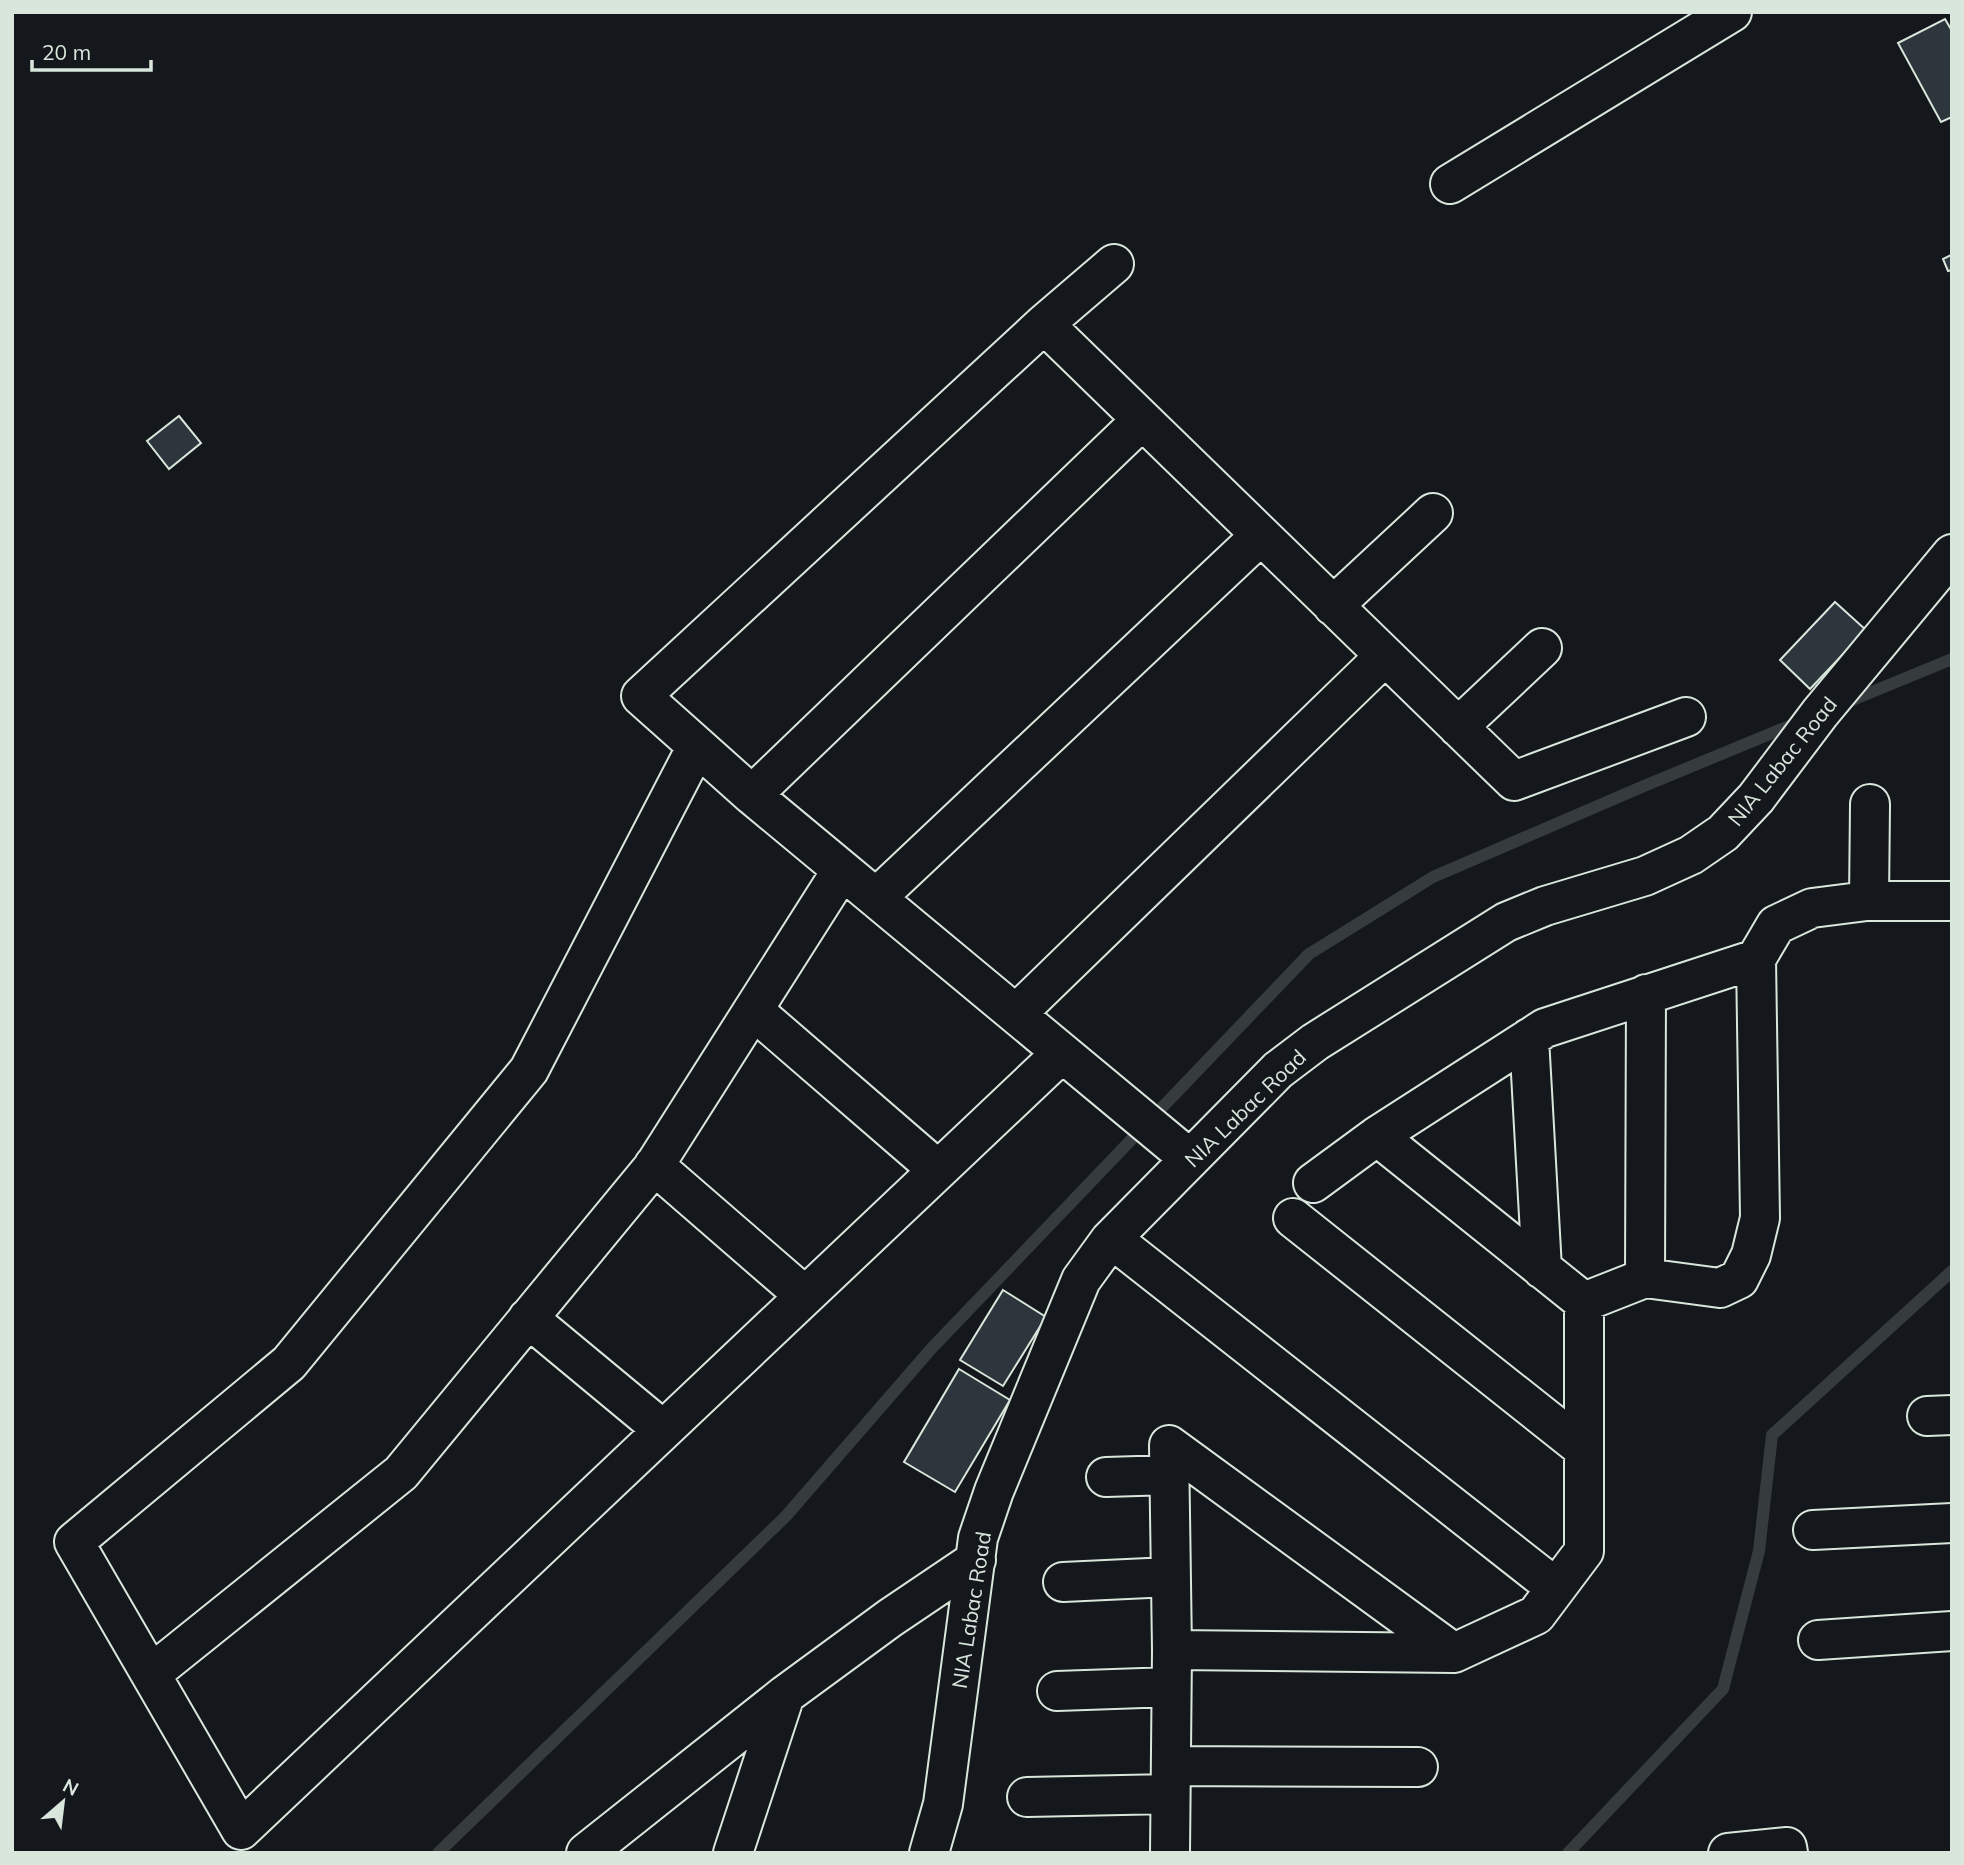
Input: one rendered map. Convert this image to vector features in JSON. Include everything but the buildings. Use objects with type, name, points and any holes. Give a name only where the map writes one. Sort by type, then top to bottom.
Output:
[{"type":"street","points":[[1450,184],[1732,12]]},
{"type":"street","points":[[1114,264],[1044,324],[641,696],[752,795],[1179,1150]]},
{"type":"street","points":[[1044,324],[1514,781],[1686,717]]},
{"type":"street","points":[[752,795],[1142,420]]},
{"type":"street","points":[[1334,606],[1433,513]]},
{"type":"street","points":[[876,898],[1261,535]]},
{"type":"street","name":"NIA Labac Road","points":[[929,1853],[943,1804],[978,1538],[994,1491],[1081,1280],[1179,1150],[1315,1042],[1506,922],[1545,906],[1646,876],[1691,855],[1723,833],[1756,798],[1821,713],[1952,554]]},
{"type":"street","points":[[1458,727],[1542,648]]},
{"type":"street","points":[[1016,1014],[1385,656]]},
{"type":"street","points":[[697,747],[529,1070],[289,1363],[74,1542],[241,1830],[1062,1053]]},
{"type":"street","points":[[1869,901],[1870,804]]},
{"type":"street","points":[[151,1674],[401,1473],[654,1165],[842,870]]},
{"type":"street","points":[[1584,1302],[1645,1278],[1720,1288],[1739,1279],[1751,1255],[1760,1218],[1756,959],[1776,925],[1812,908],[1869,901],[1952,901]]},
{"type":"street","points":[[1313,1183],[1377,1136],[1545,1028],[1756,959]]},
{"type":"street","points":[[1645,1278],[1647,995]]},
{"type":"street","points":[[752,1010],[938,1170]]},
{"type":"street","points":[[1529,1038],[1542,1269]]},
{"type":"street","points":[[1377,1136],[1584,1302]]},
{"type":"street","points":[[654,1165],[805,1296]]},
{"type":"street","points":[[1293,1218],[1584,1449]]},
{"type":"street","points":[[1112,1239],[1556,1588]]},
{"type":"street","points":[[1057,1691],[1171,1669],[1454,1653],[1536,1615],[1584,1551],[1584,1302]]},
{"type":"street","points":[[528,1318],[663,1430]]},
{"type":"street","points":[[1170,1853],[1169,1445],[1454,1653]]},
{"type":"street","points":[[1106,1477],[1170,1475]]},
{"type":"street","points":[[1813,1530],[1952,1523]]},
{"type":"street","points":[[586,1853],[785,1695],[890,1618],[976,1560]]},
{"type":"street","points":[[1063,1582],[1170,1577]]},
{"type":"street","points":[[1818,1640],[1952,1631]]},
{"type":"street","points":[[733,1853],[785,1695]]},
{"type":"street","points":[[1027,1797],[1170,1780],[1418,1767]]},
{"type":"street","points":[[1728,1853],[1787,1847],[1788,1853]]},
{"type":"waterway","points":[[1845,703],[1952,659]]},
{"type":"waterway","points":[[438,1853],[786,1516],[931,1349],[1309,954],[1433,877],[1799,722]]},
{"type":"waterway","points":[[1568,1853],[1723,1689],[1759,1551],[1772,1435],[1952,1271]]}]
